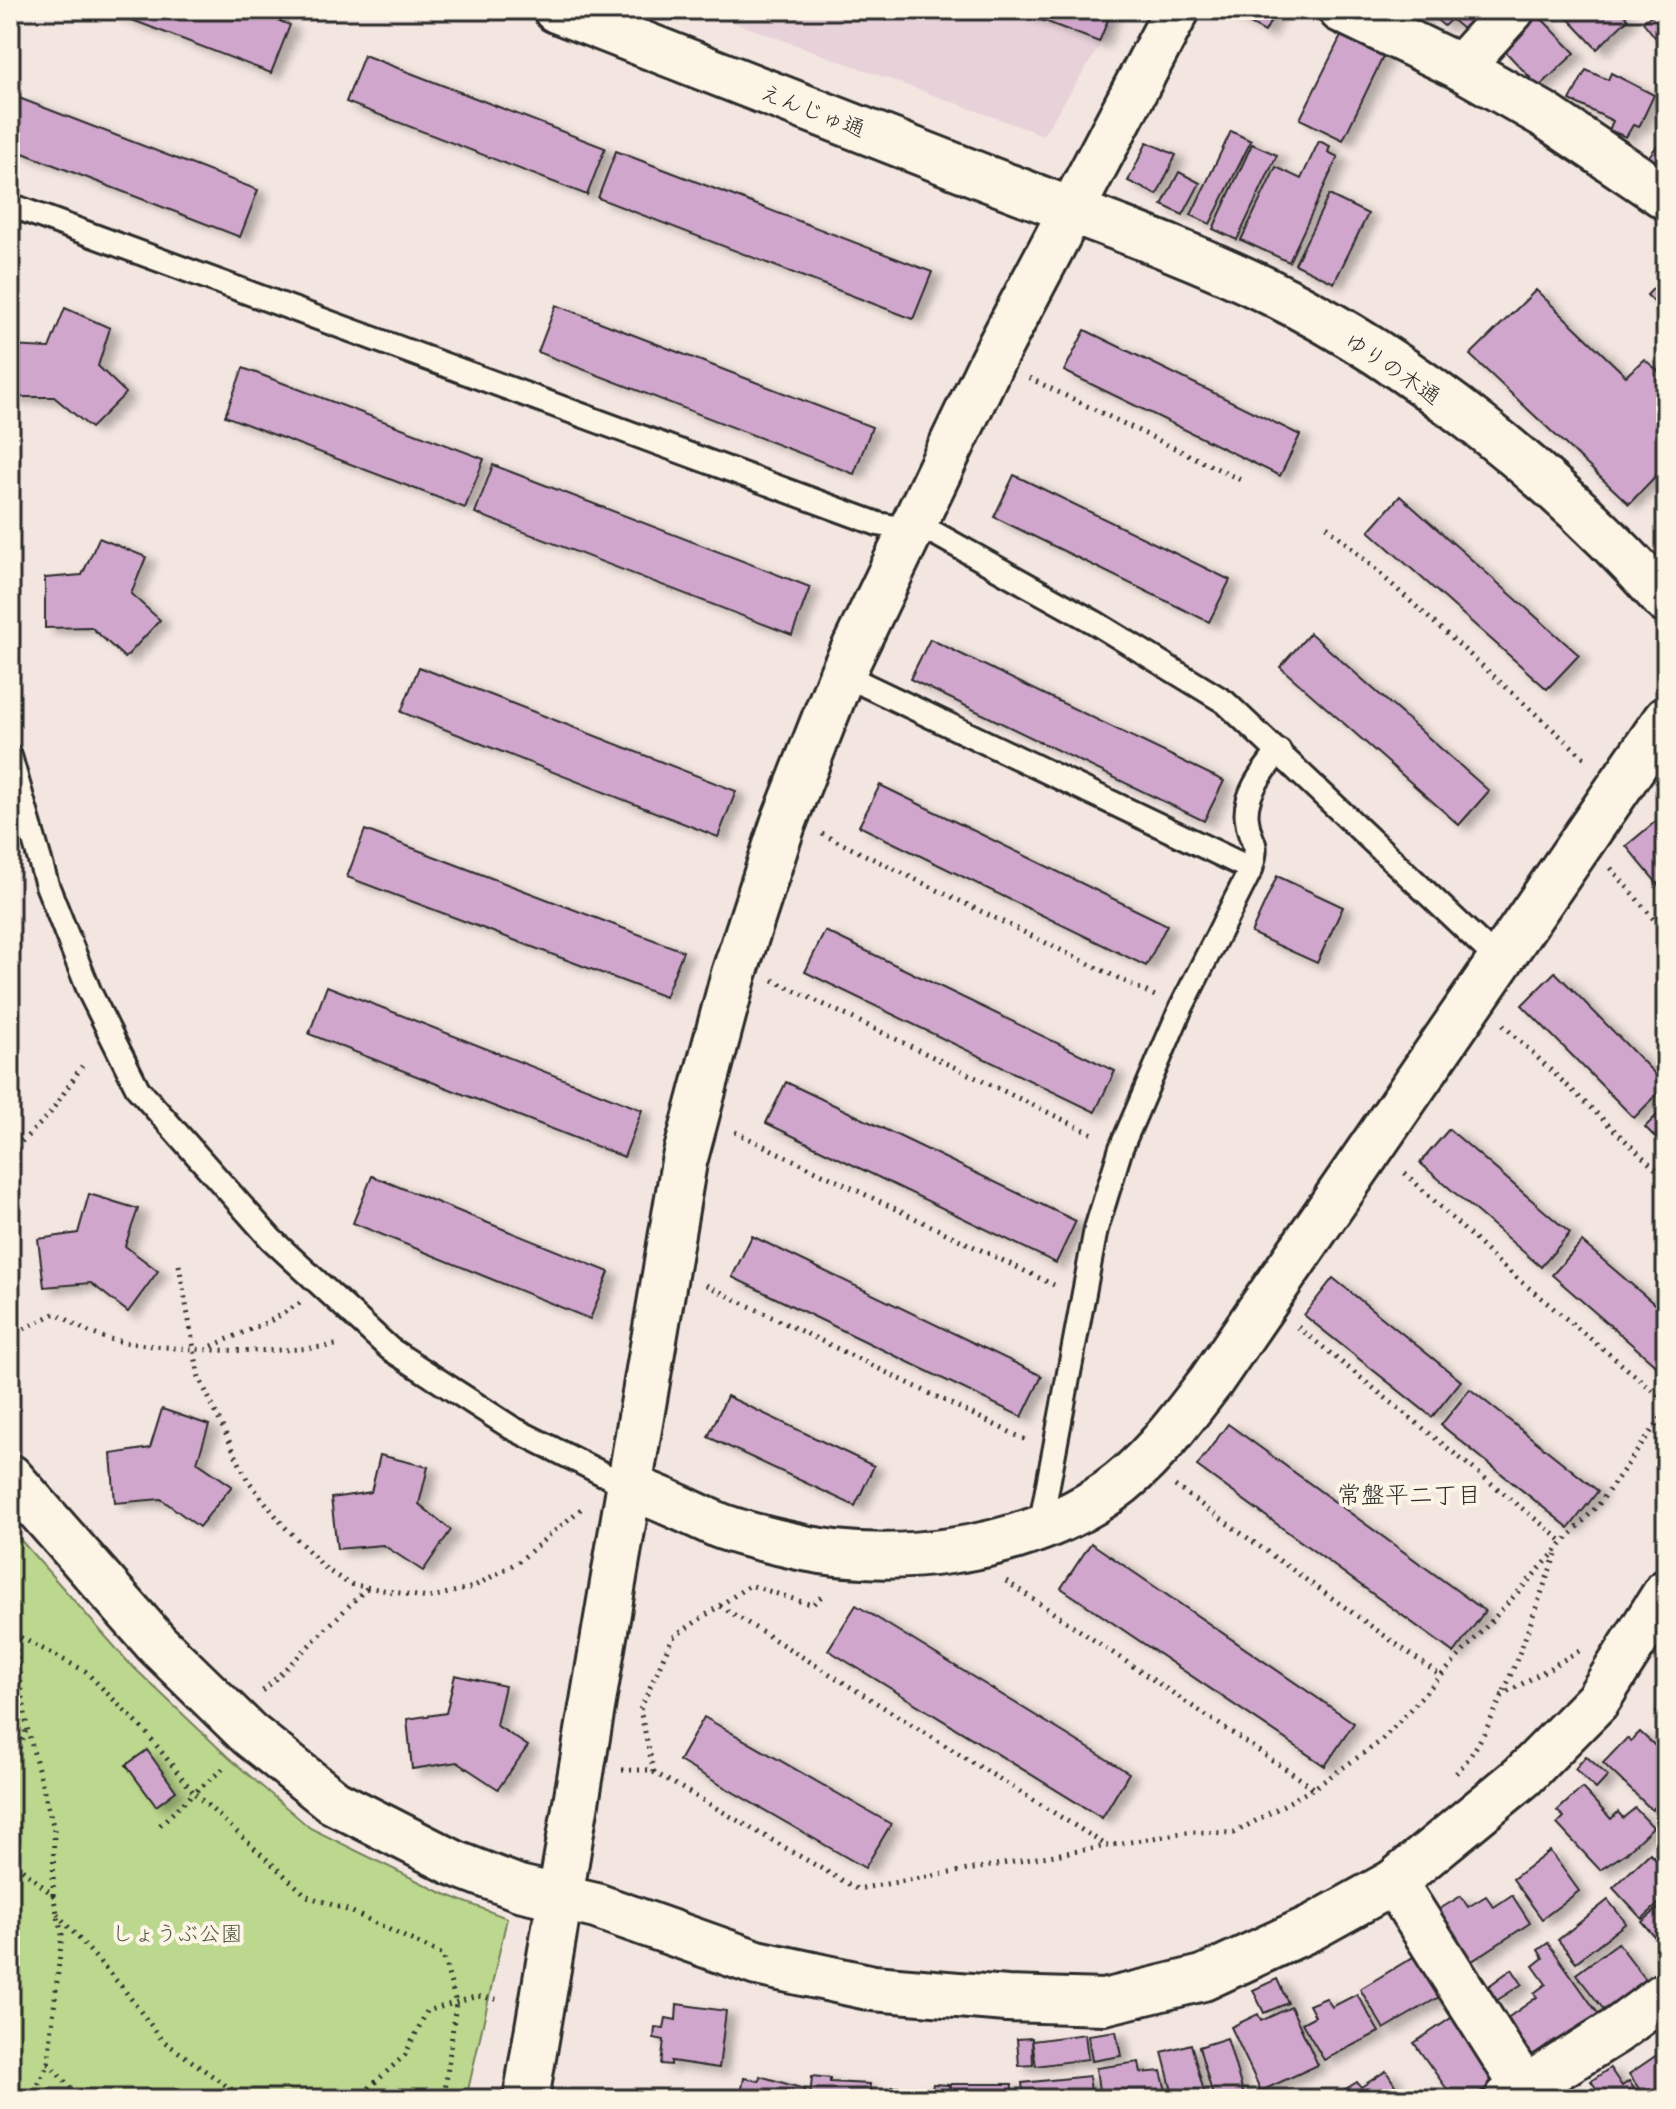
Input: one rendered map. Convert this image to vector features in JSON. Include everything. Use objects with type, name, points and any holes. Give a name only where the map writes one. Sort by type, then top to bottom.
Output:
[{"type":"street","name":"えんじゅ通","points":[[556,10],[1070,209]]},
{"type":"street","points":[[526,2099],[561,1896],[613,1478],[692,1133],[734,974],[783,824],[842,674],[992,361],[1177,10]]},
{"type":"street","points":[[1341,10],[1460,67],[1543,114],[1666,197]]},
{"type":"street","points":[[1460,67],[1512,10]]},
{"type":"street","name":"ゆりの木通","points":[[1070,209],[1272,293],[1408,376],[1530,469],[1582,516],[1666,601]]},
{"type":"street","points":[[613,1478],[734,1530],[786,1545],[909,1558],[965,1549],[1040,1527],[1108,1493],[1158,1450],[1193,1404],[1666,719]]},
{"type":"street","points":[[10,1477],[157,1644],[249,1734],[334,1802],[454,1863],[519,1888],[561,1896],[757,1963],[873,1988],[1104,2002],[1203,1978],[1313,1927],[1394,1882],[1523,1776],[1597,1701],[1666,1592]]},
{"type":"street","points":[[1394,1882],[1515,2094],[1616,2031],[1666,1994]]},
{"type":"lane","points":[[10,205],[878,524],[936,534],[1094,622],[1225,702],[1498,960]]},
{"type":"lane","points":[[842,674],[1251,869]]},
{"type":"lane","points":[[1040,1527],[1096,1229],[1121,1148],[1181,1008],[1251,869],[1258,846],[1246,820],[1256,780],[1279,751]]},
{"type":"lane","points":[[10,756],[47,885],[90,993],[138,1089],[271,1239],[390,1349],[512,1428],[613,1478]]},
{"type":"path","points":[[992,361],[1245,482]]},
{"type":"path","points":[[1327,526],[1619,788]]},
{"type":"path","points":[[814,830],[1181,1008]]},
{"type":"path","points":[[1585,837],[1666,934]]},
{"type":"path","points":[[763,975],[1121,1148]]},
{"type":"path","points":[[1473,997],[1666,1179]]},
{"type":"path","points":[[10,1153],[49,1115],[82,1066]]},
{"type":"path","points":[[725,1128],[1035,1274],[1082,1302]]},
{"type":"path","points":[[1365,1155],[1398,1166],[1500,1264],[1666,1401]]},
{"type":"path","points":[[179,1265],[199,1377],[247,1479],[283,1525],[326,1569],[349,1584],[428,1598],[473,1587],[518,1562],[581,1511],[613,1478]]},
{"type":"path","points":[[692,1278],[1054,1454]]},
{"type":"path","points":[[207,1348],[272,1320],[325,1288]]},
{"type":"path","points":[[1265,1301],[1565,1543]]},
{"type":"path","points":[[10,1336],[56,1313],[104,1338],[207,1348],[316,1350],[343,1343],[366,1327]]},
{"type":"path","points":[[607,1769],[654,1773],[857,1889],[1188,1832],[1234,1833],[1314,1788],[1381,1741],[1599,1504],[1666,1411]]},
{"type":"path","points":[[1143,1463],[1441,1676]]},
{"type":"path","points":[[965,1549],[974,1560],[1314,1788]]},
{"type":"path","points":[[1450,1779],[1482,1735],[1558,1551]]},
{"type":"path","points":[[654,1773],[640,1710],[672,1638],[750,1585],[812,1605],[867,1555]]},
{"type":"path","points":[[261,1692],[367,1588]]},
{"type":"path","points":[[720,1606],[1107,1845]]},
{"type":"path","points":[[10,1618],[27,1727],[54,1829],[53,1895],[62,1935],[48,2063],[32,2099]]},
{"type":"path","points":[[14,1634],[85,1671],[145,1731],[194,1793],[307,1896],[350,1911],[443,1955],[456,2003],[444,2099]]},
{"type":"path","points":[[1500,1696],[1600,1638],[1632,1646]]},
{"type":"path","points":[[10,1770],[27,1727]]},
{"type":"path","points":[[160,1825],[234,1759]]},
{"type":"path","points":[[10,1859],[53,1895]]},
{"type":"path","points":[[57,1914],[122,1987],[162,2040],[245,2099]]},
{"type":"path","points":[[357,2099],[405,2055],[427,2011],[478,1996],[541,2007]]},
{"type":"path","points":[[48,2063],[81,2099]]},
{"type":"shaded area","points":[[700,10],[1123,10],[1043,135]]},
{"type":"green space","name":"しょうぶ公園","points":[[10,1528],[129,1663],[228,1757],[310,1828],[442,1893],[507,1918],[466,2099],[10,2099]]},
{"type":"building","points":[[106,10],[252,10],[290,25],[271,73]]},
{"type":"building","points":[[1016,10],[1112,10],[1099,42]]},
{"type":"building","points":[[1224,10],[1276,10],[1265,32]]},
{"type":"building","points":[[1392,10],[1425,10],[1420,23]]},
{"type":"building","points":[[1425,10],[1482,10],[1463,29],[1451,19],[1444,26]]},
{"type":"building","points":[[1619,10],[1628,19],[1597,49],[1562,12]]},
{"type":"building","points":[[1658,10],[1666,10],[1666,51],[1643,22]]},
{"type":"building","points":[[1538,15],[1575,53],[1539,87],[1503,49]]},
{"type":"building","points":[[1342,34],[1384,55],[1343,140],[1300,119]]},
{"type":"building","points":[[364,55],[605,148],[587,195],[346,102]]},
{"type":"building","points":[[1586,70],[1608,80],[1611,73],[1654,95],[1639,127],[1633,125],[1626,137],[1609,130],[1613,121],[1570,100]]},
{"type":"building","points":[[19,98],[258,190],[240,237],[10,148],[10,123]]},
{"type":"building","points":[[1231,131],[1251,141],[1210,224],[1191,215]]},
{"type":"building","points":[[1319,141],[1330,146],[1328,152],[1338,157],[1289,262],[1241,240],[1276,167],[1301,179]]},
{"type":"building","points":[[1661,141],[1666,143],[1666,170],[1649,156]]},
{"type":"building","points":[[1147,142],[1176,155],[1157,195],[1128,181]]},
{"type":"building","points":[[1252,144],[1277,155],[1237,240],[1213,229]]},
{"type":"building","points":[[616,151],[932,272],[913,319],[598,198]]},
{"type":"building","points":[[1179,172],[1200,183],[1183,215],[1162,205]]},
{"type":"building","points":[[1329,195],[1368,214],[1334,283],[1295,264]]},
{"type":"building","points":[[1666,275],[1666,314],[1647,295]]},
{"type":"building","points":[[1536,290],[1626,376],[1644,359],[1664,376],[1666,374],[1666,465],[1629,504],[1470,355]]},
{"type":"building","points":[[556,305],[872,427],[854,474],[538,352]]},
{"type":"building","points":[[65,308],[110,328],[98,366],[126,393],[91,428],[54,397],[10,397],[10,346],[49,348]]},
{"type":"building","points":[[1085,330],[1300,435],[1280,476],[1064,371]]},
{"type":"building","points":[[243,368],[484,459],[465,508],[225,416]]},
{"type":"building","points":[[493,465],[810,587],[792,635],[475,513]]},
{"type":"building","points":[[1014,475],[1230,580],[1209,622],[994,517]]},
{"type":"building","points":[[1400,496],[1579,655],[1547,689],[1369,531]]},
{"type":"building","points":[[99,538],[146,557],[131,594],[160,620],[125,658],[91,627],[45,628],[45,578],[82,575]]},
{"type":"building","points":[[1310,633],[1489,791],[1459,825],[1280,667]]},
{"type":"building","points":[[930,639],[1224,781],[1204,821],[910,679]]},
{"type":"building","points":[[419,667],[736,791],[718,837],[401,712]]},
{"type":"building","points":[[880,785],[1167,925],[1146,966],[859,826]]},
{"type":"building","points":[[1661,817],[1666,824],[1666,894],[1626,846]]},
{"type":"building","points":[[365,830],[683,951],[665,997],[347,877]]},
{"type":"building","points":[[1277,876],[1343,907],[1317,963],[1251,933]]},
{"type":"building","points":[[825,931],[1115,1071],[1095,1112],[805,972]]},
{"type":"building","points":[[1555,972],[1666,1085],[1634,1118],[1522,1005]]},
{"type":"building","points":[[327,986],[642,1110],[624,1157],[309,1034]]},
{"type":"building","points":[[786,1082],[1076,1221],[1056,1263],[766,1123]]},
{"type":"building","points":[[1666,1106],[1666,1148],[1645,1127]]},
{"type":"building","points":[[1449,1129],[1570,1233],[1541,1267],[1420,1163]]},
{"type":"building","points":[[372,1176],[609,1272],[590,1319],[353,1223]]},
{"type":"building","points":[[89,1194],[138,1209],[125,1246],[158,1271],[128,1312],[91,1283],[44,1287],[38,1239],[78,1233]]},
{"type":"building","points":[[752,1236],[1042,1376],[1022,1417],[732,1277]]},
{"type":"building","points":[[1582,1242],[1666,1314],[1666,1374],[1552,1275]]},
{"type":"building","points":[[1333,1278],[1461,1381],[1432,1417],[1304,1315]]},
{"type":"building","points":[[1470,1389],[1598,1491],[1569,1528],[1441,1425]]},
{"type":"building","points":[[727,1396],[874,1466],[855,1506],[708,1437]]},
{"type":"building","points":[[162,1409],[209,1425],[197,1462],[232,1486],[199,1527],[161,1499],[115,1503],[111,1454],[150,1448]]},
{"type":"building","points":[[1228,1424],[1485,1611],[1454,1653],[1197,1466]]},
{"type":"building","points":[[380,1455],[428,1467],[419,1504],[451,1530],[423,1571],[383,1545],[337,1549],[331,1498],[371,1492]]},
{"type":"building","points":[[1091,1543],[1354,1723],[1325,1766],[1061,1588]]},
{"type":"building","points":[[856,1605],[1129,1773],[1102,1818],[828,1650]]},
{"type":"building","points":[[455,1675],[505,1686],[496,1725],[528,1746],[498,1789],[457,1762],[412,1769],[407,1719],[446,1713]]},
{"type":"building","points":[[1666,1700],[1666,1721],[1656,1712]]},
{"type":"building","points":[[704,1717],[891,1824],[865,1868],[679,1761]]},
{"type":"building","points":[[1640,1732],[1663,1753],[1658,1757],[1666,1765],[1666,1796],[1652,1810],[1603,1763],[1627,1738],[1631,1741]]},
{"type":"building","points":[[147,1750],[176,1791],[156,1806],[126,1765]]},
{"type":"building","points":[[1586,1756],[1608,1776],[1596,1789],[1575,1769]]},
{"type":"building","points":[[1582,1788],[1611,1819],[1618,1812],[1623,1818],[1635,1808],[1653,1827],[1626,1853],[1600,1870],[1557,1824],[1564,1817],[1557,1811]]},
{"type":"building","points":[[1550,1851],[1579,1891],[1542,1919],[1513,1879]]},
{"type":"building","points":[[1650,1853],[1666,1869],[1666,1897],[1642,1919],[1613,1888]]},
{"type":"building","points":[[1512,1895],[1530,1923],[1472,1961],[1438,1910],[1461,1896],[1468,1907],[1486,1896],[1494,1907]]},
{"type":"building","points":[[1608,1900],[1626,1923],[1576,1962],[1558,1940]]},
{"type":"building","points":[[1666,1902],[1666,1950],[1642,1922]]},
{"type":"building","points":[[1548,1943],[1599,2015],[1557,2045],[1554,2040],[1533,2055],[1506,2019],[1537,1997],[1534,1993],[1546,1984],[1533,1966],[1543,1958],[1538,1950]]},
{"type":"building","points":[[1618,1943],[1647,1981],[1604,2010],[1576,1974]]},
{"type":"building","points":[[1415,1956],[1439,1997],[1384,2029],[1360,1989]]},
{"type":"building","points":[[1512,1969],[1522,1984],[1496,2001],[1486,1988]]},
{"type":"building","points":[[1277,1979],[1288,2003],[1264,2013],[1253,1990]]},
{"type":"building","points":[[1357,1994],[1379,2032],[1324,2060],[1302,2023],[1315,2016],[1309,2005],[1326,1998],[1332,2007]]},
{"type":"building","points":[[677,2004],[726,2011],[719,2068],[671,2061],[671,2065],[661,2064],[664,2040],[654,2038],[655,2027],[664,2028],[666,2018],[676,2020]]},
{"type":"building","points":[[1291,2007],[1318,2065],[1261,2091],[1231,2027],[1258,2014],[1261,2021]]},
{"type":"building","points":[[1454,2016],[1494,2083],[1469,2099],[1454,2099],[1414,2043]]},
{"type":"building","points":[[1116,2031],[1121,2056],[1092,2061],[1088,2035]]},
{"type":"building","points":[[1085,2034],[1088,2059],[1036,2066],[1032,2041]]},
{"type":"building","points":[[1032,2038],[1033,2065],[1019,2066],[1017,2039]]},
{"type":"building","points":[[1227,2038],[1245,2099],[1214,2099],[1199,2047]]},
{"type":"building","points":[[1191,2044],[1206,2099],[1174,2099],[1162,2052]]},
{"type":"building","points":[[1657,2055],[1666,2068],[1666,2099],[1646,2099],[1629,2074]]},
{"type":"building","points":[[1139,2062],[1141,2073],[1161,2071],[1168,2099],[1100,2099],[1096,2068]]},
{"type":"building","points":[[1610,2068],[1622,2086],[1629,2081],[1641,2099],[1604,2099],[1591,2081]]},
{"type":"building","points":[[1386,2071],[1404,2099],[1342,2099],[1339,2093],[1357,2082],[1361,2087]]},
{"type":"building","points":[[760,2076],[804,2089],[802,2099],[740,2099],[744,2078],[759,2081]]},
{"type":"building","points":[[812,2076],[830,2078],[830,2082],[870,2084],[869,2099],[810,2099]]},
{"type":"building","points":[[1089,2076],[1092,2099],[1024,2099],[1022,2083]]},
{"type":"building","points":[[933,2084],[949,2085],[948,2099],[891,2099],[892,2087],[932,2088]]},
{"type":"building","points":[[951,2084],[1012,2084],[1011,2099],[951,2099]]},
{"type":"district","name":"常盤平二丁目","points":[[1409,1495]]}]
